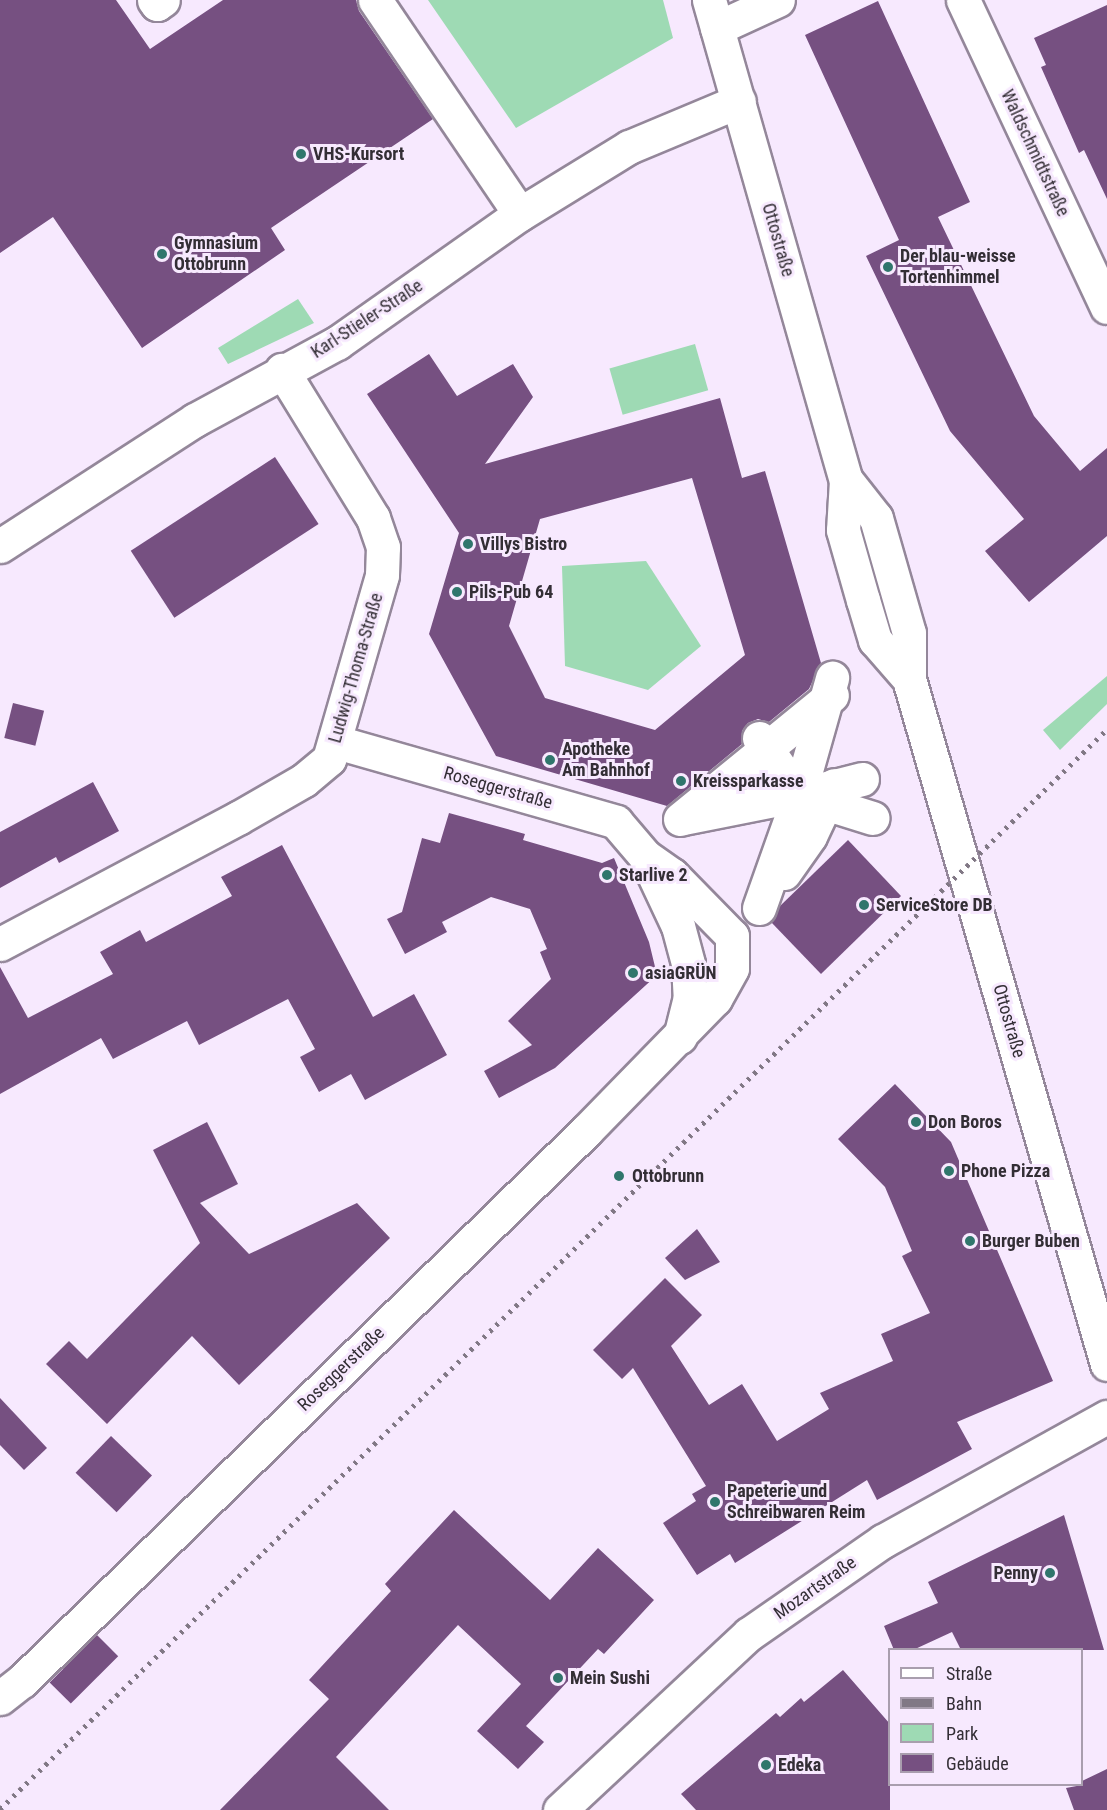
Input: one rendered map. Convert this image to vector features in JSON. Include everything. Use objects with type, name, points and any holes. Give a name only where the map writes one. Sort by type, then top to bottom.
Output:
[{"type":"street","points":[[154,0],[157,4],[164,0]]},
{"type":"street","points":[[375,0],[520,214]]},
{"type":"street","points":[[713,14],[778,0]]},
{"type":"street","name":"Waldschmidtstraße","points":[[963,0],[1107,307]]},
{"type":"street","name":"Ottostraße","points":[[713,14],[846,480],[876,518],[909,633],[909,679],[1107,1364]]},
{"type":"street","name":"Karl-Stieler-Straße","points":[[0,546],[195,420],[282,370],[337,343],[520,214],[629,147],[739,101]]},
{"type":"street","name":"Ludwig-Thoma-Straße","points":[[0,944],[304,780],[329,759],[336,742],[382,575],[382,547],[373,518],[282,370]]},
{"type":"street","points":[[821,812],[831,731],[832,689],[762,742],[680,819],[821,812],[873,818]]},
{"type":"street","name":"Roseggerstraße","points":[[0,1698],[22,1681],[680,1038],[715,999],[732,968],[732,936],[672,875],[645,856],[616,822],[336,742]]},
{"type":"street","points":[[762,742],[821,812]]},
{"type":"street","name":"Roseggerstraße","points":[[645,856],[678,926],[688,964],[690,997],[680,1038]]},
{"type":"street","name":"Mozartstraße","points":[[560,1810],[749,1634],[883,1540],[1107,1417]]},
{"type":"green space","points":[[428,0],[663,0],[673,38],[516,128]]},
{"type":"green space","points":[[298,299],[314,323],[228,364],[218,348]]},
{"type":"green space","points":[[695,344],[708,390],[623,415],[609,369]]},
{"type":"green space","points":[[646,561],[701,646],[648,690],[565,666],[562,566]]},
{"type":"green space","points":[[1107,676],[1107,704],[1060,750],[1043,730]]},
{"type":"building","name":"Gymnasium Ottobrunn","points":[[0,0],[116,0],[150,49],[223,0],[356,0],[359,11],[433,119],[271,228],[285,250],[142,348],[53,217],[0,253]]},
{"type":"building","points":[[878,1],[970,202],[938,217],[1034,416],[1080,471],[1107,448],[1107,536],[1029,602],[985,551],[1024,519],[950,431],[866,256],[899,240],[805,35]]},
{"type":"building","points":[[1107,5],[1107,199],[1084,150],[1079,153],[1041,67],[1046,65],[1034,38]]},
{"type":"building","points":[[429,354],[457,396],[513,364],[533,397],[485,464],[720,398],[742,478],[765,471],[821,663],[809,689],[769,722],[758,719],[748,723],[742,731],[742,744],[667,806],[496,756],[429,634],[459,533],[367,394]],"holes":[[[692,478],[745,655],[655,730],[545,698],[509,626],[540,519]]]},
{"type":"building","points":[[275,457],[319,524],[174,618],[131,551]]},
{"type":"building","points":[[13,703],[44,711],[35,746],[4,738]]},
{"type":"building","points":[[93,782],[119,831],[59,863],[56,857],[0,888],[0,832]]},
{"type":"building","points":[[449,813],[525,834],[523,840],[602,863],[614,858],[649,942],[657,975],[555,1068],[499,1098],[484,1071],[532,1045],[508,1021],[551,979],[540,952],[547,949],[530,909],[491,897],[442,922],[447,932],[405,954],[387,919],[402,912],[422,838],[440,843]]},
{"type":"building","points":[[848,840],[901,896],[821,974],[771,922],[779,907]]},
{"type":"building","points":[[282,845],[373,1017],[414,994],[447,1055],[365,1100],[351,1074],[319,1092],[300,1057],[315,1049],[288,999],[199,1045],[187,1021],[113,1059],[101,1038],[0,1094],[0,967],[28,1018],[113,974],[100,952],[140,930],[146,942],[232,896],[221,877]]},
{"type":"building","points":[[895,1084],[951,1142],[1053,1381],[957,1422],[972,1449],[877,1500],[867,1480],[735,1563],[730,1554],[697,1575],[663,1523],[696,1501],[692,1494],[706,1486],[633,1368],[622,1379],[593,1350],[665,1278],[702,1315],[671,1346],[709,1405],[742,1384],[777,1441],[829,1409],[820,1393],[893,1361],[881,1334],[930,1313],[902,1256],[912,1251],[885,1187],[838,1139]]},
{"type":"building","points":[[207,1122],[238,1184],[200,1203],[249,1254],[357,1203],[390,1238],[239,1385],[192,1336],[107,1424],[46,1364],[69,1341],[87,1359],[200,1243],[153,1150]]},
{"type":"building","points":[[697,1229],[720,1262],[685,1280],[665,1258]]},
{"type":"building","points":[[0,1398],[47,1448],[24,1470],[0,1445]]},
{"type":"building","points":[[111,1436],[152,1476],[117,1512],[76,1473]]},
{"type":"building","points":[[454,1510],[550,1600],[598,1548],[654,1600],[604,1654],[598,1649],[526,1726],[544,1742],[518,1769],[477,1731],[521,1684],[458,1625],[336,1757],[389,1810],[220,1810],[329,1699],[309,1680],[391,1591],[385,1584]]},
{"type":"building","points":[[1064,1515],[1104,1650],[960,1648],[952,1632],[917,1648],[893,1648],[884,1626],[938,1603],[928,1582]]},
{"type":"building","points":[[97,1635],[118,1656],[71,1704],[50,1682]]},
{"type":"building","points":[[843,1670],[888,1722],[890,1810],[696,1810],[681,1794],[776,1713],[780,1717],[801,1698],[804,1702]]},
{"type":"building","points":[[1107,1769],[1107,1810],[1074,1810],[1066,1788],[1083,1786],[1083,1781]]},
{"type":"railway","points":[[0,1809],[1107,729]]},
{"type":"place","name":"VHS-Kursort","points":[[301,154]]},
{"type":"place","name":"Gymnasium Ottobrunn","points":[[162,254]]},
{"type":"place","name":"Der blau-weisse Tortenhimmel","points":[[888,267]]},
{"type":"place","name":"Villys Bistro","points":[[468,544]]},
{"type":"place","name":"Pils-Pub 64","points":[[457,592]]},
{"type":"place","name":"Apotheke Am Bahnhof","points":[[550,760]]},
{"type":"place","name":"Kreissparkasse","points":[[681,781]]},
{"type":"place","name":"Starlive 2","points":[[607,875]]},
{"type":"place","name":"ServiceStore DB","points":[[864,905]]},
{"type":"place","name":"asiaGRÜN","points":[[633,973]]},
{"type":"place","name":"Don Boros","points":[[916,1122]]},
{"type":"place","name":"Phone Pizza","points":[[949,1171]]},
{"type":"place","name":"Ottobrunn","points":[[619,1176]]},
{"type":"place","name":"Burger Buben","points":[[970,1241]]},
{"type":"place","name":"Papeterie und Schreibwaren Reim","points":[[715,1502]]},
{"type":"place","name":"Penny","points":[[1050,1573]]},
{"type":"place","name":"Mein Sushi","points":[[558,1678]]},
{"type":"place","name":"Edeka","points":[[766,1765]]}]
